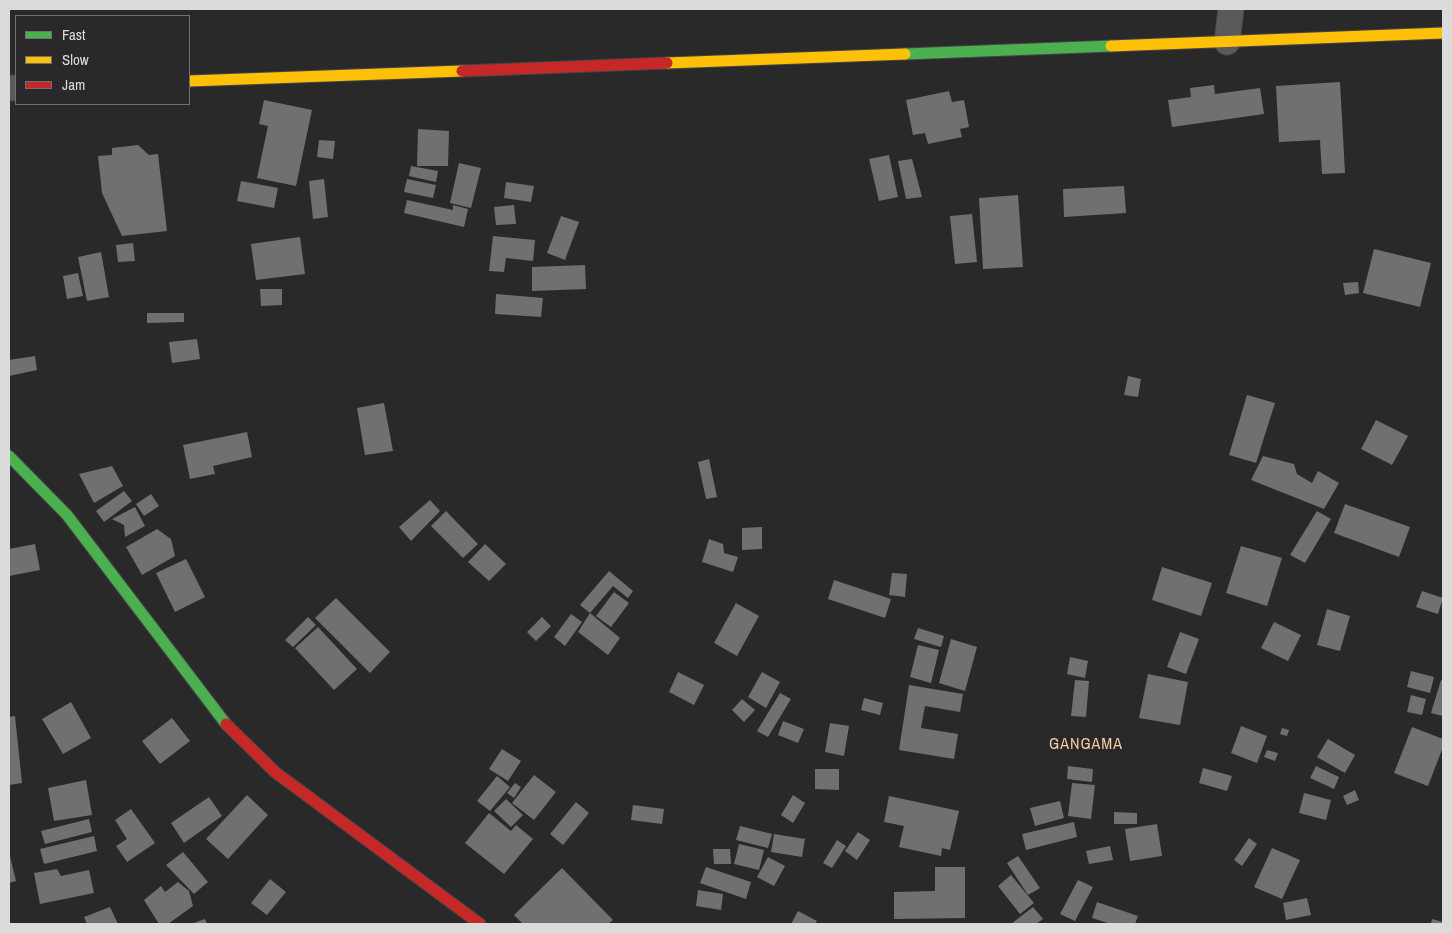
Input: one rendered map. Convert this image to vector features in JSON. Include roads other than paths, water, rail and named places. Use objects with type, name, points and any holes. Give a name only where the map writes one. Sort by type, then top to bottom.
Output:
[{"type":"street","points":[[1227,42],[1231,9]]},
{"type":"street","points":[[190,82],[1443,33]]},
{"type":"street","points":[[9,456],[67,515],[226,724],[275,772],[476,923]]},
{"type":"district","name":"GANGAMA","points":[[1086,745]]}]
